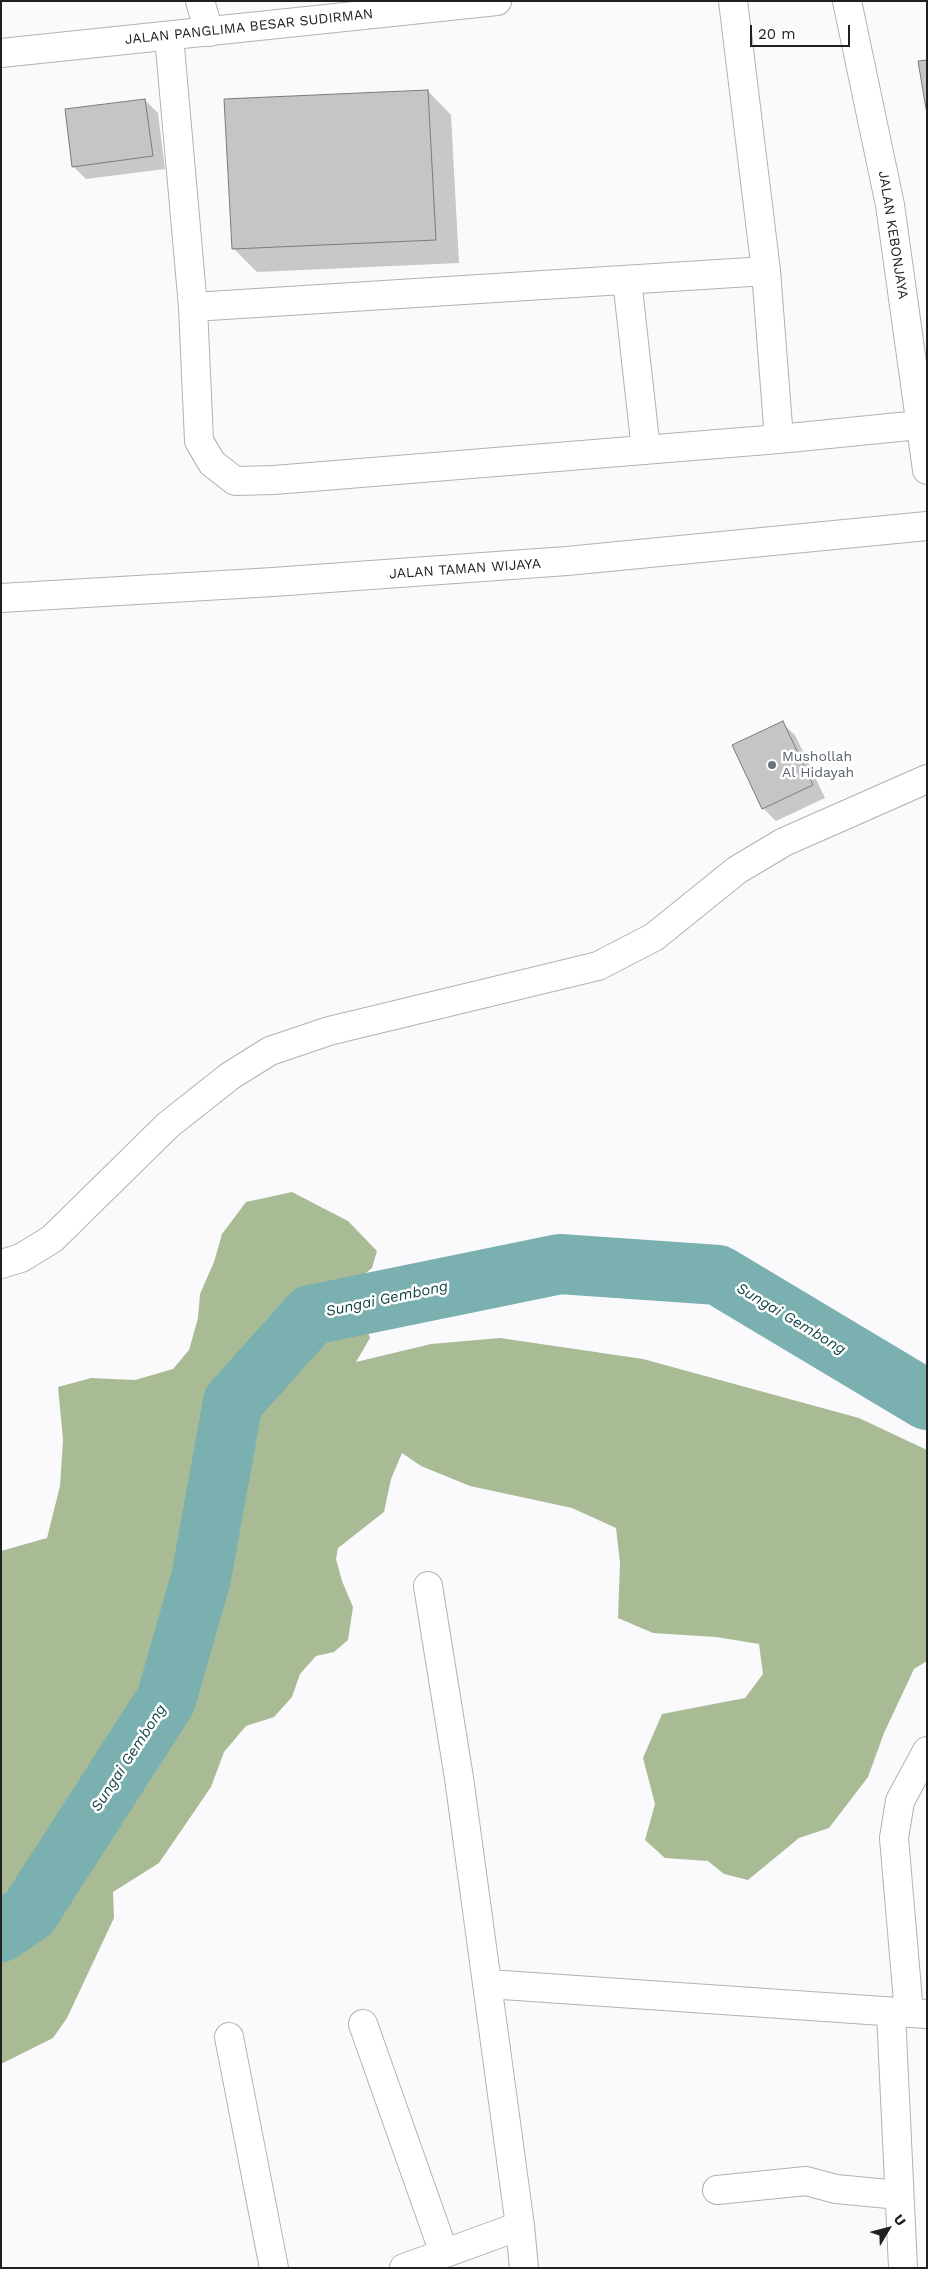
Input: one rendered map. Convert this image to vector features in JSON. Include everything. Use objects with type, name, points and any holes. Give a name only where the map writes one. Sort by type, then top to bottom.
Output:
[{"type":"street","points":[[200,1],[208,32]]},
{"type":"street","name":"JALAN PANGLIMA BESAR SUDIRMAN","points":[[1,53],[497,1]]},
{"type":"street","points":[[733,1],[766,271],[779,439]]},
{"type":"street","name":"JALAN KEBONJAYA","points":[[847,1],[890,205],[920,374],[919,425],[927,470]]},
{"type":"street","points":[[169,36],[193,307],[200,441],[212,463],[235,481],[274,480],[646,450],[919,425]]},
{"type":"street","points":[[193,307],[766,271]]},
{"type":"street","points":[[627,280],[646,450]]},
{"type":"street","name":"JALAN TAMAN WIJAYA","points":[[1,598],[282,582],[567,561],[927,526]]},
{"type":"street","points":[[1,1264],[20,1258],[52,1239],[168,1125],[230,1076],[270,1051],[328,1031],[598,966],[654,937],[737,870],[784,842],[927,779]]},
{"type":"street","points":[[428,1586],[459,1778],[488,1984],[524,2268]]},
{"type":"street","points":[[903,2268],[899,2195],[909,2014],[894,1838],[900,1802],[927,1751]]},
{"type":"street","points":[[488,1984],[909,2014]]},
{"type":"street","points":[[363,2024],[444,2253]]},
{"type":"street","points":[[229,2038],[274,2268]]},
{"type":"street","points":[[717,2190],[806,2181],[836,2189],[899,2195]]},
{"type":"street","points":[[404,2268],[520,2226]]},
{"type":"green space","points":[[292,1192],[348,1221],[377,1251],[372,1268],[351,1285],[370,1338],[356,1362],[431,1344],[500,1338],[643,1359],[859,1418],[927,1450],[927,1661],[914,1669],[884,1733],[868,1777],[829,1828],[799,1838],[748,1880],[724,1874],[708,1861],[665,1858],[645,1840],[655,1804],[643,1758],[662,1714],[745,1698],[763,1674],[759,1644],[716,1637],[653,1633],[618,1618],[620,1563],[616,1528],[572,1508],[470,1486],[421,1466],[402,1453],[391,1479],[384,1512],[338,1548],[336,1559],[342,1581],[353,1607],[348,1640],[334,1652],[316,1656],[300,1674],[292,1697],[274,1717],[246,1726],[224,1752],[211,1787],[159,1863],[113,1892],[114,1918],[67,2018],[53,2038],[1,2064],[1,1551],[47,1538],[60,1486],[63,1440],[58,1387],[91,1378],[135,1380],[173,1369],[189,1350],[198,1318],[200,1294],[214,1262],[222,1234],[246,1202]]},
{"type":"building","points":[[927,60],[927,109],[926,109],[918,61]]},
{"type":"building","points":[[428,90],[436,240],[232,249],[224,99]]},
{"type":"building","points":[[145,99],[153,156],[72,167],[65,109]]},
{"type":"building","name":"Mushollah Al Hidayah","points":[[783,721],[813,785],[762,809],[732,745]]},
{"type":"waterway","name":"Sungai Gembong","points":[[1,1932],[29,1913],[166,1700],[201,1578],[233,1402],[311,1315],[560,1264],[718,1275],[927,1400]]},
{"type":"place","name":"Mushollah Al Hidayah","points":[[772,765]]}]
